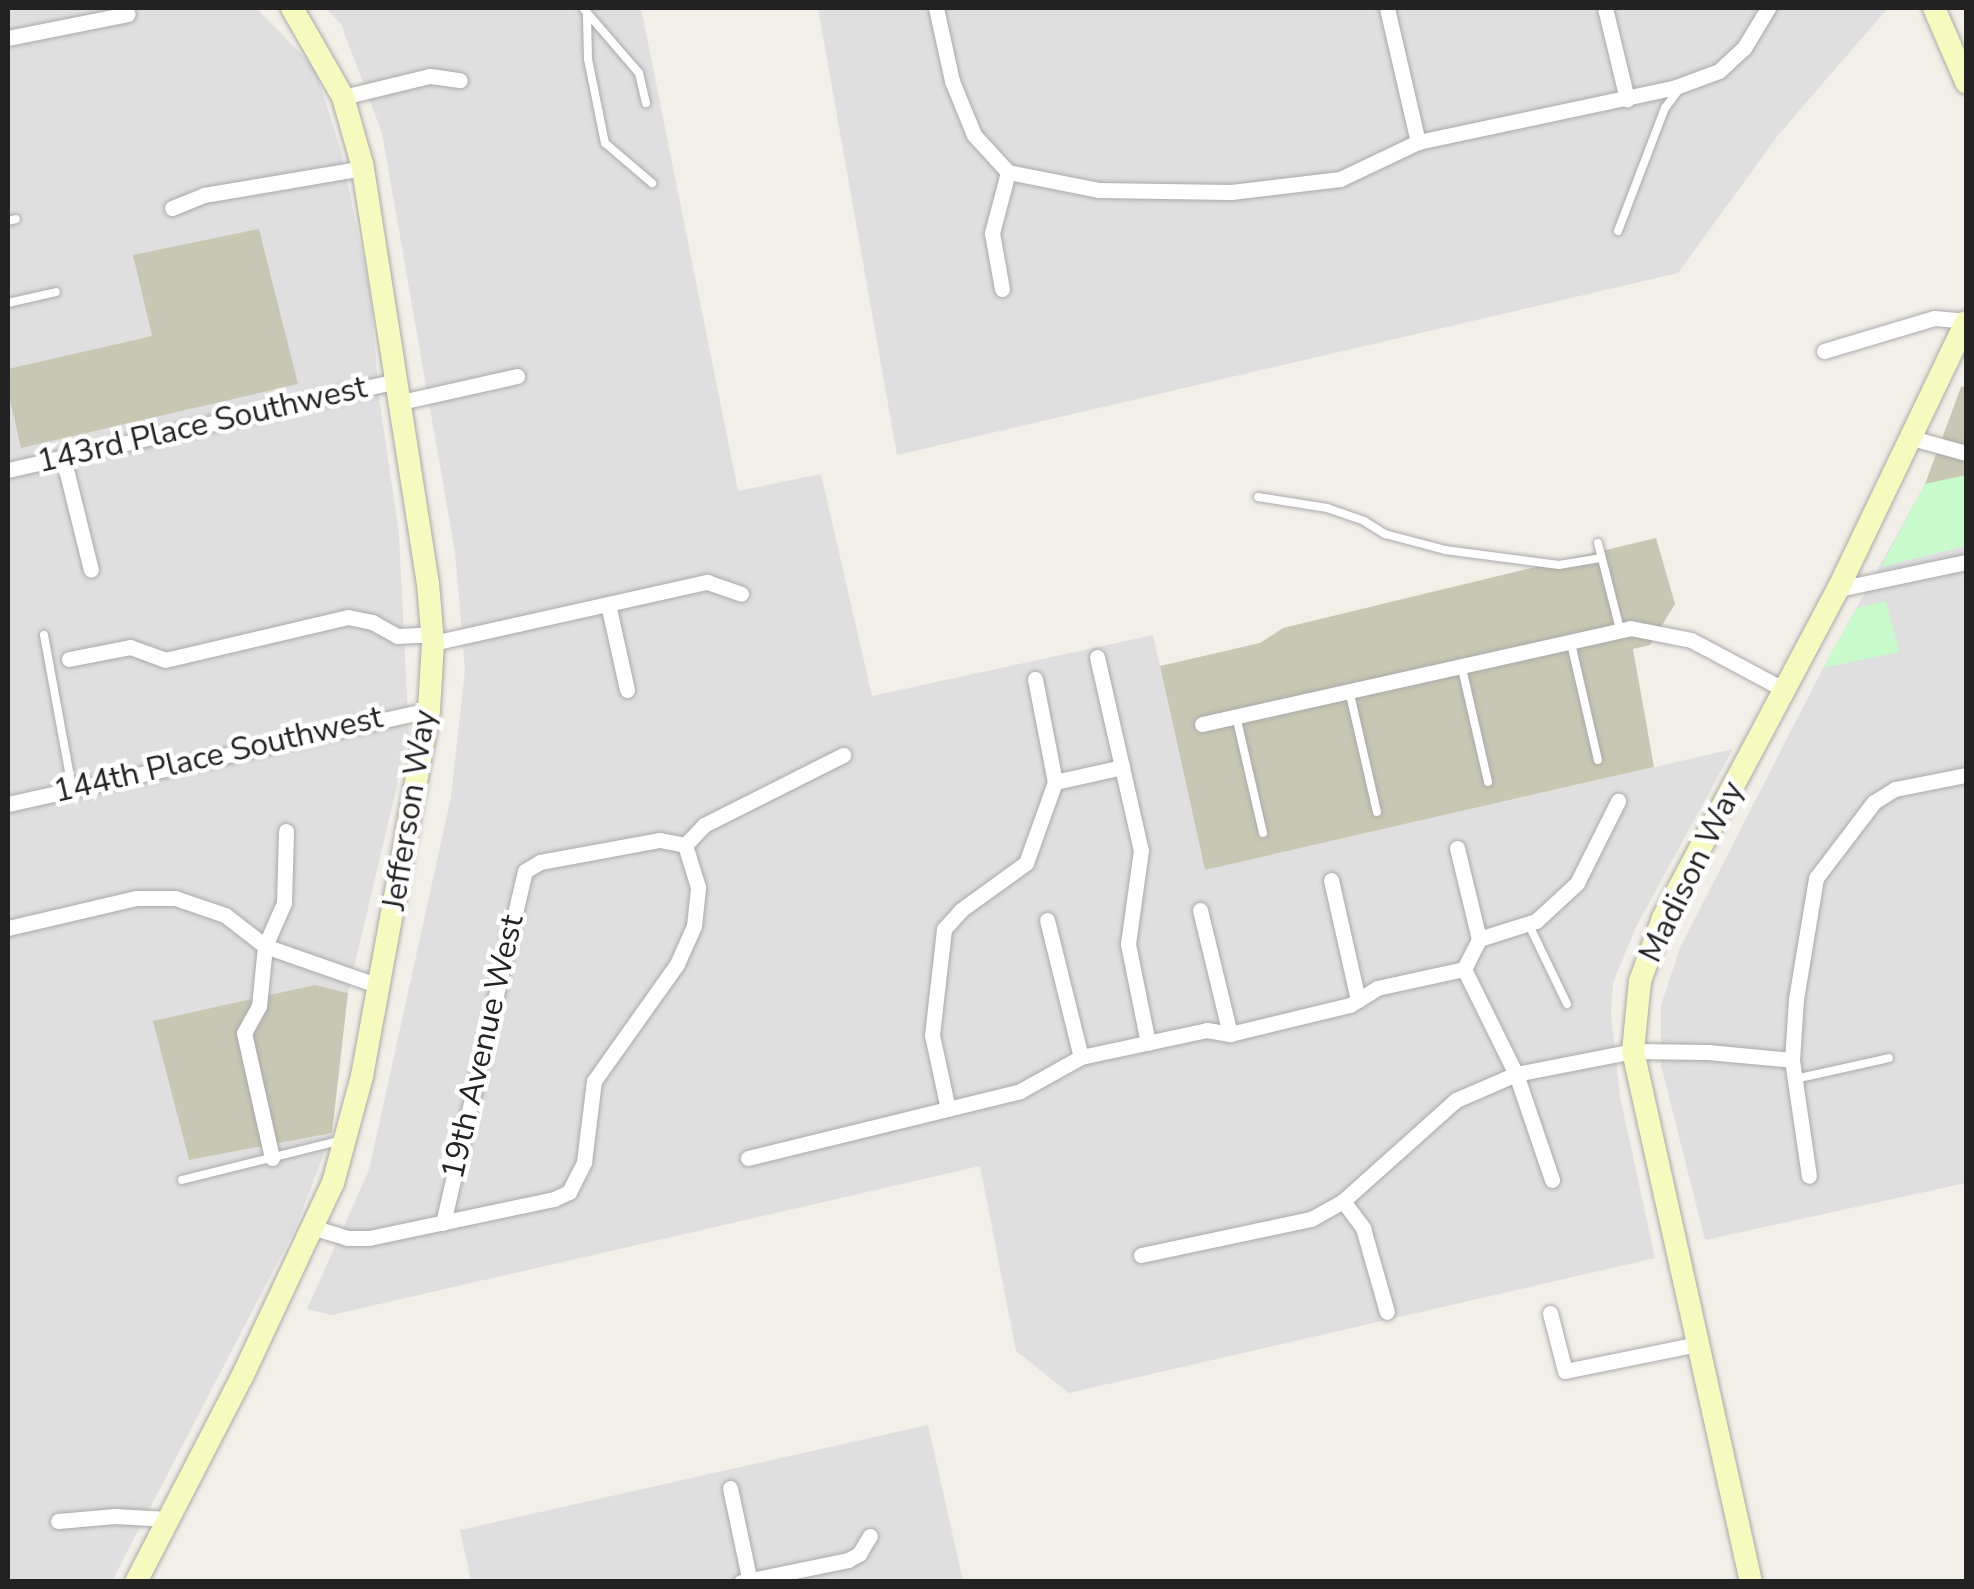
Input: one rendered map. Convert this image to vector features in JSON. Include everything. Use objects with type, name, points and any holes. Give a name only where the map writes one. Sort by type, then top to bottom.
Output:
[{"type":"street","name":"Jefferson Way","points":[[136,1582],[315,1228],[347,1138],[429,710],[433,638],[399,392],[362,168],[343,97],[292,8]]},
{"type":"street","points":[[936,8],[952,81],[974,135],[1008,172],[1099,190],[1231,192],[1340,179],[1418,142],[1678,86],[1719,71],[1744,48],[1768,8]]},
{"type":"street","points":[[1387,8],[1418,142]]},
{"type":"street","points":[[1605,8],[1627,99]]},
{"type":"street","points":[[1934,8],[1961,49],[1966,82]]},
{"type":"street","points":[[8,38],[128,14]]},
{"type":"street","points":[[343,97],[430,76],[460,80]]},
{"type":"street","points":[[172,208],[204,195],[362,168]]},
{"type":"street","points":[[1002,289],[992,232],[1008,172]]},
{"type":"street","points":[[1824,351],[1934,318],[1966,321]]},
{"type":"street","name":"Madison Way","points":[[1751,1582],[1633,1051],[1640,981],[1664,918],[1838,589],[1966,321]]},
{"type":"street","name":"143rd Place Southwest","points":[[8,470],[399,392],[517,376]]},
{"type":"street","points":[[1912,438],[1966,453]]},
{"type":"street","points":[[63,457],[91,570]]},
{"type":"street","points":[[1838,589],[1966,562]]},
{"type":"street","points":[[69,659],[130,646],[165,660],[348,617],[372,622],[398,636],[433,638],[707,582],[741,594]]},
{"type":"street","points":[[608,604],[628,690]]},
{"type":"street","points":[[1202,724],[1620,630],[1658,630],[1691,640],[1785,690]]},
{"type":"street","points":[[1097,657],[1141,850],[1128,944],[1148,1043]]},
{"type":"street","points":[[948,1109],[932,1035],[944,929],[961,910],[1026,863],[1055,782],[1035,678]]},
{"type":"street","name":"144th Place Southwest","points":[[8,804],[429,710]]},
{"type":"street","points":[[315,1228],[347,1238],[369,1238],[554,1199],[578,1181],[594,1080],[677,964],[694,926],[698,886],[685,846],[704,825],[842,754]]},
{"type":"street","points":[[1055,782],[1122,767]]},
{"type":"street","points":[[1809,1176],[1792,1060],[1796,998],[1816,878],[1874,802],[1894,789],[1966,774]]},
{"type":"street","points":[[1479,939],[1532,922],[1577,884],[1618,801]]},
{"type":"street","points":[[272,1158],[244,1034],[259,1006],[265,946],[284,904],[286,832]]},
{"type":"street","name":"19th Avenue West","points":[[443,1223],[525,871],[540,862],[660,840],[685,846]]},
{"type":"street","points":[[1457,848],[1479,939],[1464,969]]},
{"type":"street","points":[[1330,880],[1358,1000]]},
{"type":"street","points":[[8,928],[136,898],[175,898],[225,915],[265,946],[379,986]]},
{"type":"street","points":[[1200,910],[1230,1034]]},
{"type":"street","points":[[1048,920],[1081,1057]]},
{"type":"street","points":[[748,1158],[1020,1091],[1081,1057],[1207,1030],[1230,1034],[1358,1000],[1377,988],[1464,969]]},
{"type":"street","points":[[1464,969],[1516,1074],[1552,1180]]},
{"type":"street","points":[[1140,1254],[1311,1219],[1343,1202],[1456,1100],[1516,1074],[1633,1051],[1708,1052],[1792,1060]]},
{"type":"street","points":[[1343,1202],[1363,1228],[1387,1312]]},
{"type":"street","points":[[1550,1313],[1564,1371],[1698,1344]]},
{"type":"street","points":[[730,1488],[747,1581],[848,1560],[859,1554],[870,1536]]},
{"type":"street","points":[[58,1521],[115,1516],[168,1519]]},
{"type":"lane","points":[[585,12],[639,73],[646,104]]},
{"type":"lane","points":[[585,12],[588,59],[605,144],[652,183]]},
{"type":"lane","points":[[1618,230],[1665,108],[1678,86]]},
{"type":"lane","points":[[8,303],[56,292]]},
{"type":"lane","points":[[1258,496],[1328,508],[1364,520],[1386,534],[1445,550],[1559,566],[1602,558]]},
{"type":"lane","points":[[1598,543],[1620,630]]},
{"type":"lane","points":[[44,635],[72,787]]},
{"type":"lane","points":[[1570,639],[1598,760]]},
{"type":"lane","points":[[1461,664],[1488,782]]},
{"type":"lane","points":[[1349,690],[1377,812]]},
{"type":"lane","points":[[1236,716],[1263,833]]},
{"type":"lane","points":[[1532,922],[1567,1004]]},
{"type":"lane","points":[[1795,1079],[1889,1058]]},
{"type":"lane","points":[[182,1180],[347,1138]]},
{"type":"shaded area","points":[[8,8],[256,8],[315,68],[341,151],[370,292],[380,404],[399,534],[409,735],[348,993],[315,985],[189,1160],[332,1133],[295,1229],[112,1581],[8,1582]]},
{"type":"shaded area","points":[[325,8],[641,8],[738,491],[821,474],[872,696],[1153,635],[1205,870],[1733,749],[1636,927],[1613,983],[1611,1013],[1620,1096],[1655,1258],[1069,1393],[1016,1351],[980,1166],[332,1315],[307,1309],[369,1170],[451,797],[465,670],[455,552],[382,133],[341,24]]},
{"type":"shaded area","points":[[818,8],[1888,8],[1779,134],[1678,273],[897,455]]},
{"type":"shaded area","points":[[259,229],[298,384],[21,448],[8,391],[8,369],[152,336],[133,255]]},
{"type":"shaded area","points":[[1966,386],[1966,476],[1925,484],[1961,387]]},
{"type":"shaded area","points":[[1966,475],[1966,1183],[1705,1240],[1661,1065],[1661,1005],[1680,948],[1823,668],[1925,484]]},
{"type":"shaded area","points":[[1656,538],[1675,604],[1650,645],[1633,649],[1654,767],[1205,870],[1160,666],[1260,643],[1283,628]]},
{"type":"shaded area","points":[[315,985],[348,993],[332,1133],[189,1160],[153,1021]]},
{"type":"shaded area","points":[[928,1425],[963,1581],[471,1581],[460,1530]]},
{"type":"green space","points":[[1966,475],[1966,546],[1881,567],[1925,484]]},
{"type":"green space","points":[[1886,601],[1899,652],[1823,668],[1857,608]]}]
